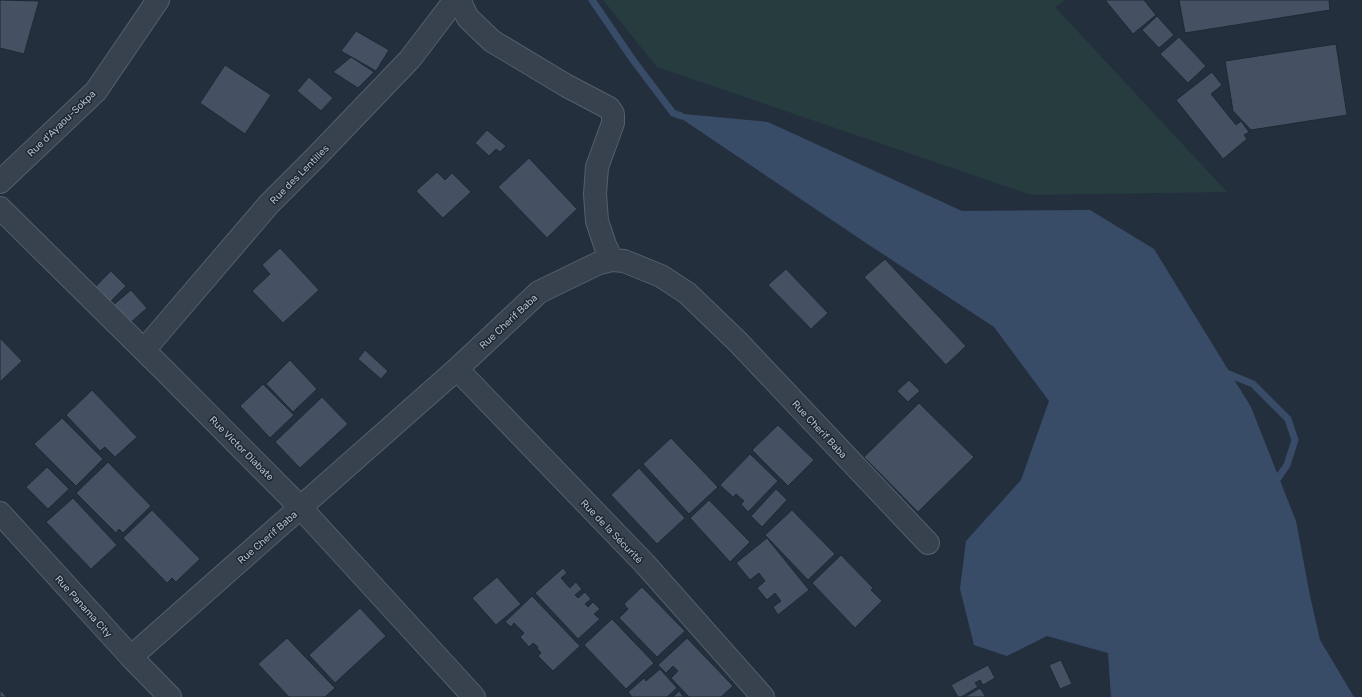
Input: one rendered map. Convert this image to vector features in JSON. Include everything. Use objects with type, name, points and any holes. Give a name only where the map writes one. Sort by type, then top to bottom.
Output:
[{"type":"street","name":"Rue d'Ayaou-Sokpa","points":[[0,182],[96,90],[158,0]]},
{"type":"street","name":"Rue des Lentilles","points":[[144,350],[269,204],[410,59],[455,0]]},
{"type":"street","points":[[459,0],[468,18],[492,41],[567,86],[609,108],[613,114],[613,123],[597,167],[594,194],[597,221],[612,260]]},
{"type":"street","name":"Rue Victor Diabate","points":[[0,208],[300,507],[474,697]]},
{"type":"street","name":"Rue Cherif Baba","points":[[131,657],[457,370],[539,292],[599,263],[612,260],[624,261],[661,276],[687,293],[738,342],[928,543]]},
{"type":"street","name":"Rue de la Sécurité","points":[[457,370],[645,564],[763,697]]},
{"type":"street","name":"Rue Panama City","points":[[0,513],[131,657],[170,697]]},
{"type":"green space","points":[[603,0],[1065,0],[1055,7],[1227,192],[1031,195],[657,67]]},
{"type":"water","points":[[673,113],[768,122],[962,211],[1090,210],[1154,249],[1251,407],[1296,521],[1320,640],[1354,697],[1111,697],[1108,653],[1047,636],[1007,656],[974,645],[960,589],[966,541],[1021,480],[1049,401],[994,327]]},
{"type":"building","points":[[0,0],[39,1],[24,54],[0,48]]},
{"type":"building","points":[[1105,0],[1144,0],[1156,15],[1133,34]]},
{"type":"building","points":[[1179,0],[1329,0],[1330,10],[1185,33]]},
{"type":"building","points":[[1157,16],[1174,35],[1159,48],[1142,30]]},
{"type":"building","points":[[356,31],[389,50],[376,71],[341,51]]},
{"type":"building","points":[[1179,37],[1206,66],[1188,83],[1160,54]]},
{"type":"building","points":[[1336,44],[1347,115],[1251,130],[1233,111],[1225,61]]},
{"type":"building","points":[[351,57],[374,72],[358,88],[333,72]]},
{"type":"building","points":[[225,65],[271,95],[245,134],[200,103]]},
{"type":"building","points":[[1212,72],[1222,85],[1211,94],[1236,125],[1241,121],[1249,132],[1244,135],[1247,139],[1223,159],[1176,100]]},
{"type":"building","points":[[309,77],[333,98],[321,111],[297,91]]},
{"type":"building","points":[[487,130],[506,146],[500,152],[496,149],[489,156],[475,143]]},
{"type":"building","points":[[529,158],[577,209],[547,238],[498,187]]},
{"type":"building","points":[[437,172],[445,180],[452,173],[471,192],[443,218],[416,191]]},
{"type":"building","points":[[280,248],[319,290],[283,323],[252,291],[270,274],[262,265]]},
{"type":"building","points":[[885,259],[966,346],[946,365],[864,277]]},
{"type":"building","points":[[786,269],[828,313],[811,329],[768,285]]},
{"type":"building","points":[[111,271],[126,286],[109,303],[95,287]]},
{"type":"building","points":[[131,290],[147,308],[128,325],[111,307]]},
{"type":"building","points":[[0,338],[22,361],[0,382]]},
{"type":"building","points":[[365,350],[388,371],[381,379],[358,359]]},
{"type":"building","points":[[290,360],[317,389],[293,412],[266,384]]},
{"type":"building","points":[[909,380],[920,391],[908,402],[897,391]]},
{"type":"building","points":[[263,384],[294,415],[270,438],[240,406]]},
{"type":"building","points":[[92,390],[137,437],[115,457],[105,447],[100,451],[66,415]]},
{"type":"building","points":[[322,397],[348,424],[300,468],[275,442]]},
{"type":"building","points":[[919,403],[974,457],[918,512],[864,457]]},
{"type":"building","points":[[62,418],[103,459],[76,486],[34,444]]},
{"type":"building","points":[[778,425],[814,460],[788,486],[752,450]]},
{"type":"building","points":[[671,438],[718,487],[689,514],[643,464]]},
{"type":"building","points":[[750,454],[778,481],[748,512],[741,504],[744,501],[736,494],[733,497],[720,485]]},
{"type":"building","points":[[108,462],[151,506],[123,533],[119,529],[116,533],[76,493]]},
{"type":"building","points":[[47,467],[69,489],[48,509],[26,487]]},
{"type":"building","points":[[639,468],[685,518],[657,544],[611,495]]},
{"type":"building","points":[[776,489],[787,500],[762,527],[751,516]]},
{"type":"building","points":[[73,498],[117,545],[91,569],[46,522]]},
{"type":"building","points":[[709,500],[750,542],[730,562],[690,518]]},
{"type":"building","points":[[152,510],[200,559],[176,582],[172,578],[167,583],[123,538]]},
{"type":"building","points":[[792,510],[835,554],[808,580],[765,535]]},
{"type":"building","points":[[767,538],[809,590],[778,615],[773,607],[781,601],[775,593],[767,600],[757,588],[765,581],[759,573],[750,580],[736,563]]},
{"type":"building","points":[[841,555],[873,588],[871,590],[882,601],[855,628],[812,583]]},
{"type":"building","points":[[563,568],[567,573],[561,578],[570,588],[576,582],[582,589],[575,595],[578,598],[585,592],[591,599],[585,604],[588,607],[593,602],[600,609],[594,614],[600,619],[578,639],[535,593]]},
{"type":"building","points":[[497,577],[521,604],[496,625],[472,598]]},
{"type":"building","points":[[642,587],[685,631],[657,657],[619,618],[628,609],[624,604]]},
{"type":"building","points":[[532,596],[580,646],[553,671],[538,656],[541,653],[537,648],[538,647],[533,643],[529,647],[520,637],[524,633],[514,623],[511,627],[505,622]]},
{"type":"building","points":[[360,608],[386,636],[335,683],[309,655]]},
{"type":"building","points":[[612,619],[654,663],[626,689],[584,645]]},
{"type":"building","points":[[287,638],[335,688],[325,697],[289,697],[258,664]]},
{"type":"building","points":[[687,638],[733,686],[721,697],[689,697],[671,678],[678,671],[673,666],[666,673],[658,665]]},
{"type":"building","points":[[1061,660],[1072,684],[1060,689],[1049,665]]},
{"type":"building","points":[[988,665],[995,678],[983,685],[980,680],[975,683],[978,687],[961,697],[958,697],[951,685]]},
{"type":"building","points":[[660,669],[677,688],[667,697],[632,697],[628,692],[644,678],[646,681]]},
{"type":"building","points":[[980,688],[986,697],[965,697]]},
{"type":"building","points":[[0,690],[7,697],[0,697]]},
{"type":"building","points":[[679,691],[684,697],[673,697]]},
{"type":"waterway","points":[[592,0],[633,60],[673,113],[681,116]]},
{"type":"waterway","points":[[1224,372],[1253,384],[1288,419],[1295,440],[1287,465],[1274,484]]}]
